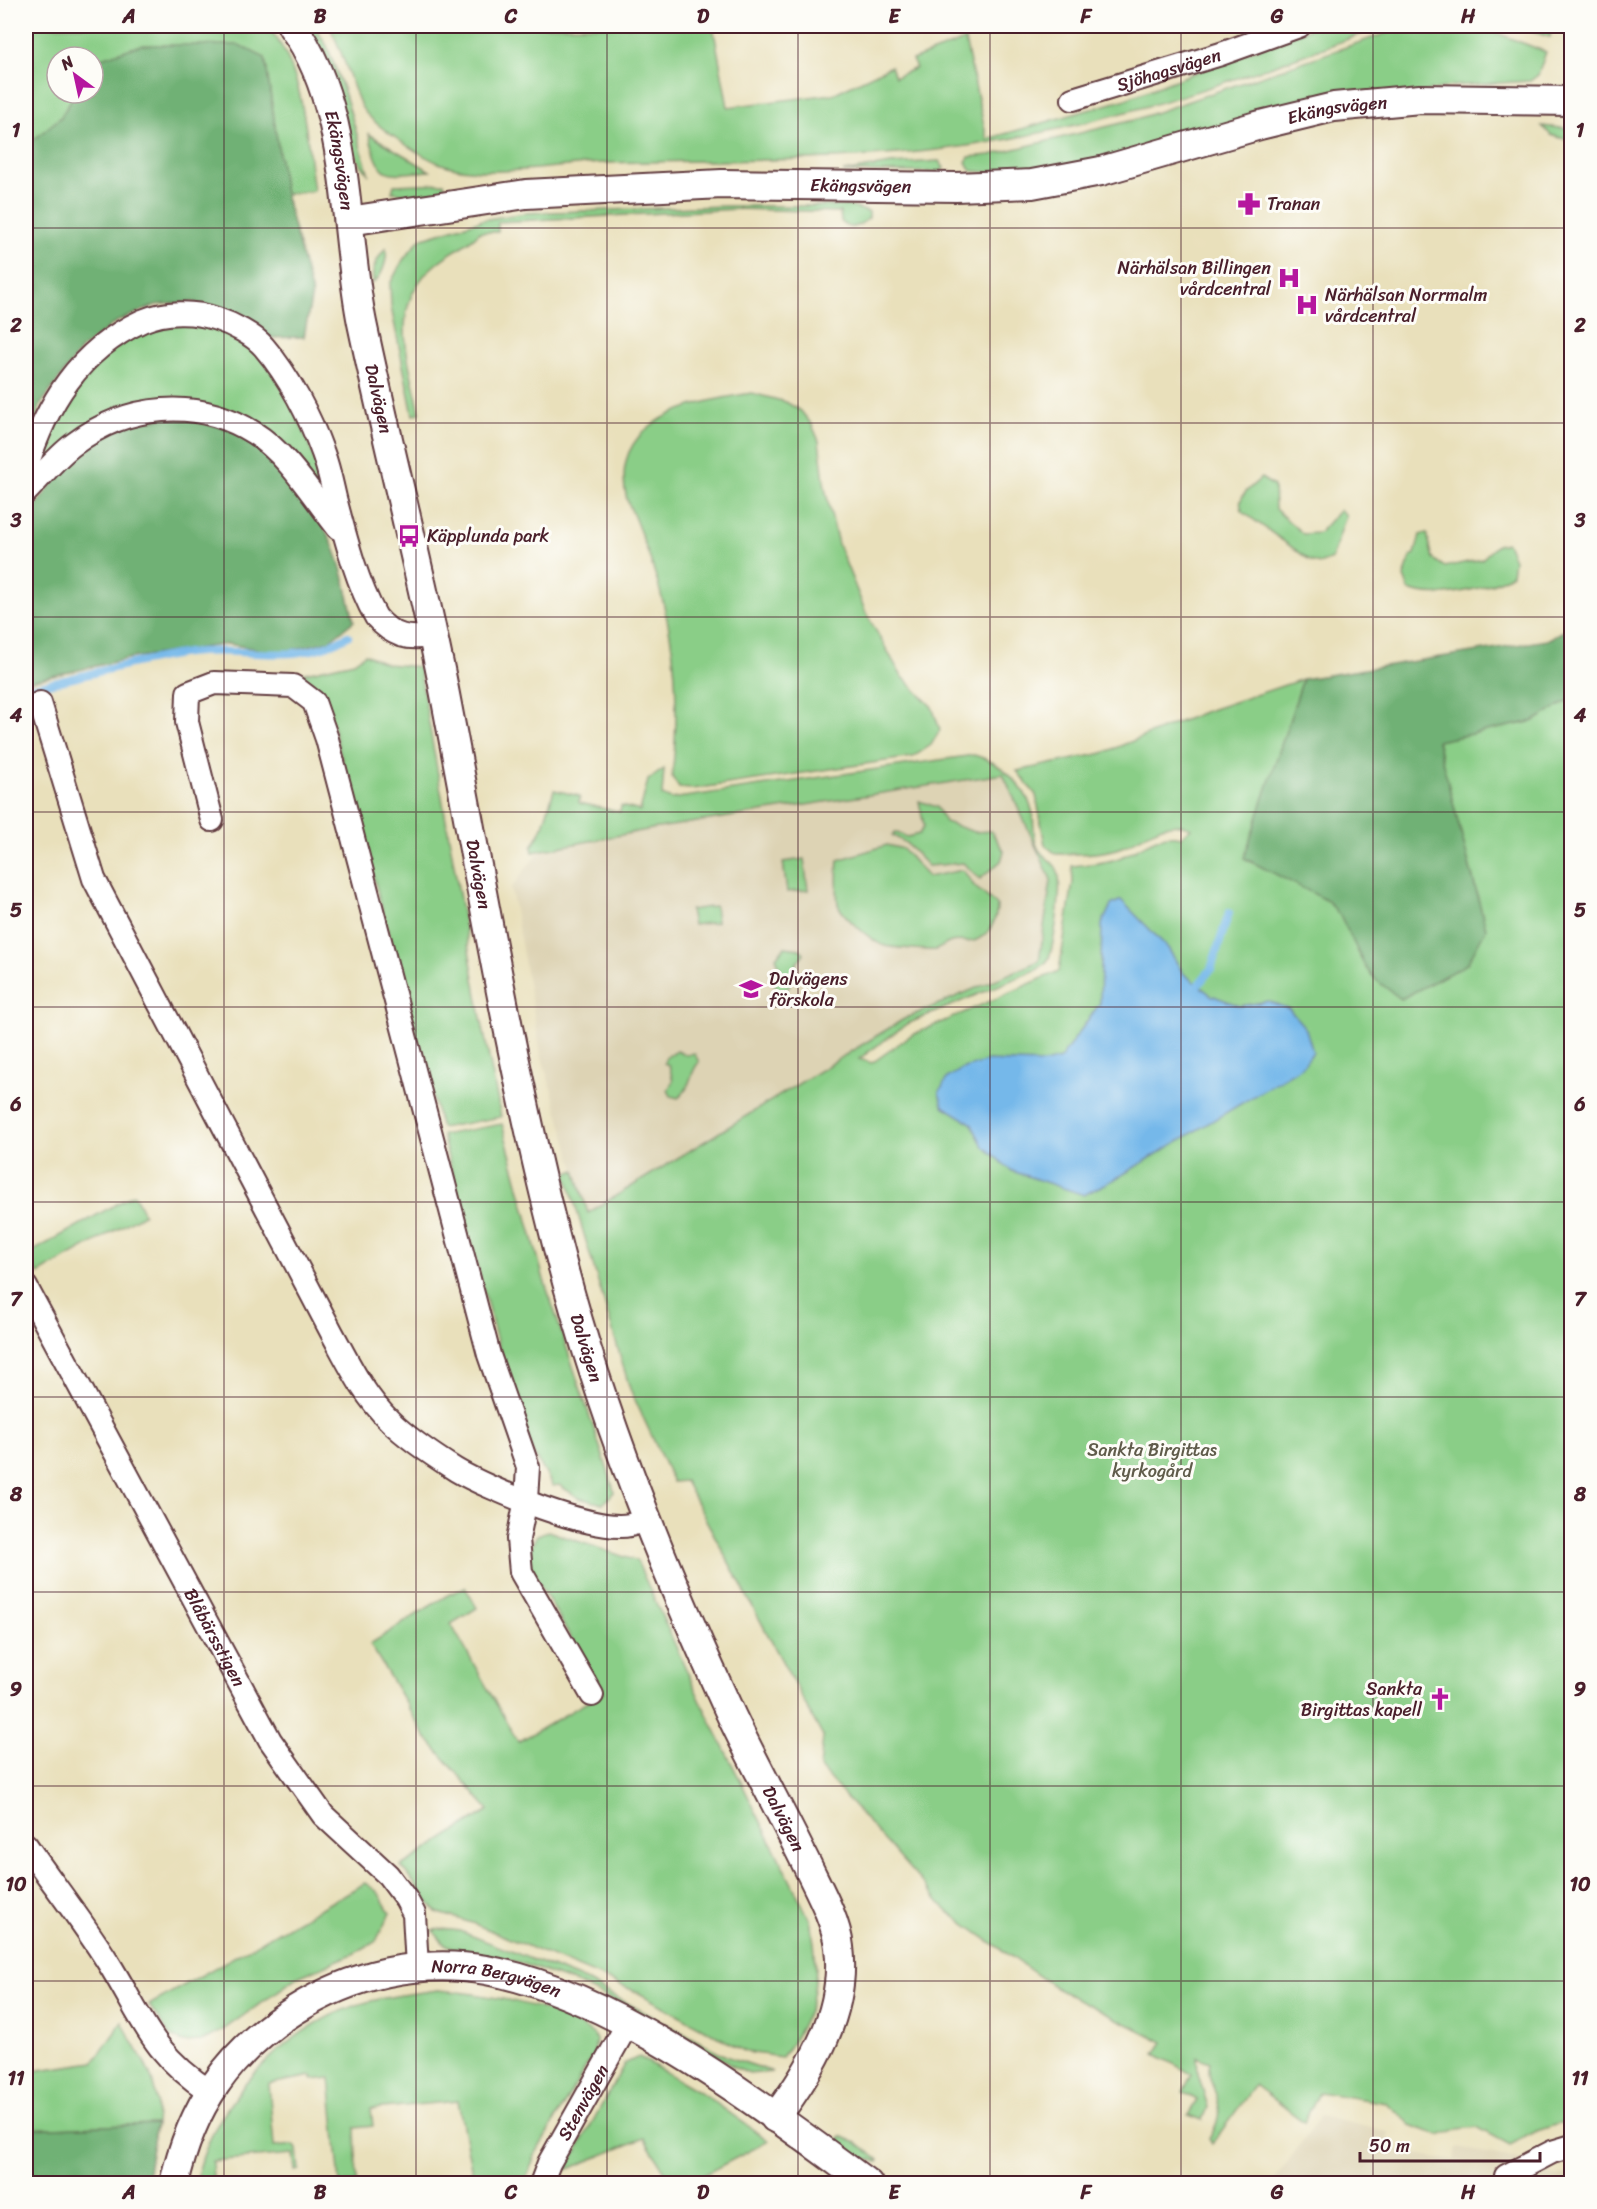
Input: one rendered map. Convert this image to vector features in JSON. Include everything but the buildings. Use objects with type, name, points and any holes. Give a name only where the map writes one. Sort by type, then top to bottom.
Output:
[{"type":"street","name":"Ekängsvägen","points":[[292,26],[315,62],[325,91],[349,220],[526,194],[723,184],[957,187],[1032,184],[1101,171],[1260,124],[1334,107],[1420,99],[1572,100]]},
{"type":"street","name":"Sjöhagsvägen","points":[[1073,99],[1221,54],[1299,26]]},
{"type":"street","name":"Dalvägen","points":[[349,220],[357,299],[387,442],[433,635],[506,1020],[557,1247],[614,1431],[647,1519],[735,1723],[819,1888],[839,1944],[840,1994],[821,2045],[802,2082],[775,2118]]},
{"type":"street","points":[[26,469],[34,442],[58,393],[90,353],[119,332],[150,318],[180,313],[205,315],[227,323],[263,345],[291,387],[324,454],[344,535],[371,608],[385,628],[399,636],[416,639],[433,635]]},
{"type":"street","points":[[26,492],[73,444],[112,421],[148,411],[181,409],[215,414],[255,433],[283,459],[344,535]]},
{"type":"street","points":[[212,820],[186,722],[188,693],[214,683],[293,686],[314,702],[327,739],[489,1355],[528,1467],[526,1500],[518,1539],[521,1572],[592,1695]]},
{"type":"street","points":[[40,703],[94,879],[234,1149],[359,1382],[373,1403],[392,1423],[457,1470],[526,1500],[593,1522],[628,1526],[647,1519]]},
{"type":"street","name":"Blåbärsstigen","points":[[26,1287],[270,1740],[323,1815],[388,1875],[406,1899],[414,1914],[417,1967]]},
{"type":"street","points":[[26,1845],[109,1963],[150,2037],[176,2066],[209,2091]]},
{"type":"street","name":"Norra Bergvägen","points":[[174,2184],[191,2124],[209,2091],[253,2040],[317,1996],[364,1977],[417,1967],[485,1970],[519,1978],[570,1996],[628,2024],[736,2090],[868,2184]]},
{"type":"street","name":"Stenvägen","points":[[541,2184],[549,2163],[628,2024]]},
{"type":"street","points":[[1506,2175],[1552,2152],[1572,2146]]},
{"type":"shaded area","name":"Dalvägens förskola","points":[[1003,773],[1051,880],[1039,961],[904,1019],[588,1214],[541,1054],[511,888],[538,853],[652,829]]},
{"type":"shaded area","points":[[1320,2116],[1389,2132],[1386,2148],[1454,2161],[1457,2148],[1516,2158],[1552,2176],[1572,2175],[1571,2184],[1272,2184]]},
{"type":"green space","points":[[26,26],[267,26],[280,43],[296,82],[306,126],[314,191],[285,194],[265,58],[105,60],[105,45],[45,45],[45,105],[68,105],[61,117],[26,146]]},
{"type":"green space","points":[[304,26],[315,26],[327,46],[344,91],[369,175],[357,159]]},
{"type":"green space","points":[[329,26],[713,26],[728,107],[833,94],[891,66],[895,77],[916,68],[912,60],[965,40],[987,139],[1123,100],[1316,26],[1383,26],[1235,79],[1134,110],[1032,135],[980,144],[840,158],[606,163],[477,171],[439,163],[420,154],[374,121],[361,106]]},
{"type":"green space","points":[[1407,26],[1479,26],[1546,52],[1538,75],[1530,81],[1452,86],[1087,163],[1004,173],[971,171],[966,162],[969,157],[990,155],[1134,120]]},
{"type":"green space","points":[[1513,26],[1552,26],[1550,37]]},
{"type":"green space","points":[[141,45],[239,45],[265,58],[285,194],[312,294],[304,337],[267,338],[229,312],[192,302],[156,305],[116,322],[81,349],[41,404],[26,446],[26,146],[61,117],[68,105],[105,105],[105,57]]},
{"type":"green space","points":[[1542,126],[1571,129],[1571,141],[1551,135]]},
{"type":"green space","points":[[369,134],[430,171],[387,172],[377,160]]},
{"type":"green space","points":[[939,161],[944,168],[940,172],[843,172],[891,164]]},
{"type":"green space","points":[[444,183],[446,190],[417,195],[392,192],[394,185]]},
{"type":"green space","points":[[725,206],[849,206],[869,212],[869,218],[859,225],[848,227],[841,221],[840,212],[738,209],[498,222],[498,232],[480,232],[436,264],[421,280],[411,297],[406,315],[405,334],[420,413],[413,415],[391,307],[390,284],[403,260],[420,239],[482,220],[525,213]]},
{"type":"green space","points":[[386,248],[384,268],[373,283],[375,264]]},
{"type":"green space","points":[[181,324],[213,326],[237,336],[257,354],[291,403],[304,431],[333,511],[257,425],[39,470],[48,439],[87,371],[131,336]]},
{"type":"green space","points":[[752,393],[786,402],[801,411],[812,425],[819,441],[825,488],[838,544],[866,613],[901,675],[932,707],[940,730],[931,745],[913,757],[693,789],[679,788],[672,777],[676,702],[670,635],[654,570],[627,500],[624,473],[630,451],[642,433],[660,420],[704,402]]},
{"type":"green space","points":[[180,417],[231,430],[251,441],[302,493],[322,523],[334,547],[354,621],[329,641],[278,653],[228,644],[131,658],[26,682],[26,519],[73,456],[102,434],[136,422]]},
{"type":"green space","points":[[1261,478],[1274,486],[1275,509],[1303,534],[1319,533],[1340,510],[1346,515],[1332,559],[1319,564],[1311,561],[1243,512],[1242,497]]},
{"type":"green space","points":[[1427,533],[1433,559],[1445,567],[1482,559],[1497,545],[1507,543],[1514,560],[1512,574],[1490,584],[1462,592],[1433,594],[1409,590],[1404,577],[1411,556],[1415,554],[1420,535]]},
{"type":"green space","points":[[1571,627],[1571,699],[1534,721],[1437,741],[1486,929],[1467,964],[1401,999],[1376,980],[1366,968],[1341,917],[1328,901],[1244,858],[1303,679],[1547,640]]},
{"type":"green space","points":[[365,654],[387,664],[419,667],[481,1018],[501,1117],[441,1128],[327,704],[318,688],[301,674],[354,662]]},
{"type":"green space","name":"Sankta Birgittas kyrkogård","points":[[1303,679],[1246,854],[1338,904],[1401,999],[1422,986],[1486,929],[1437,741],[1534,721],[1571,699],[1571,2133],[1561,2123],[1537,2131],[1510,2145],[1477,2127],[1458,2129],[1439,2136],[1411,2125],[1387,2103],[1319,2092],[1304,2122],[1255,2085],[1212,2144],[1209,2139],[1219,2113],[1216,2095],[1210,2080],[1210,2062],[1197,2057],[1198,2074],[1208,2107],[1203,2120],[1188,2115],[1197,2100],[1183,2092],[1192,2074],[1155,2054],[1163,2042],[1056,1988],[948,1912],[820,1768],[823,1737],[685,1481],[673,1482],[630,1389],[566,1174],[575,1170],[588,1213],[904,1019],[1039,961],[1051,880],[1003,774],[652,829],[533,852],[532,847],[542,829],[554,790],[580,796],[579,803],[620,812],[621,806],[640,811],[648,780],[664,769],[662,795],[671,799],[974,755],[993,763],[1010,775],[1029,801],[1033,814],[1035,841],[1039,850],[1055,866],[1059,876],[1057,914],[1048,960],[1038,969],[907,1024],[859,1059],[872,1063],[910,1036],[1059,971],[1073,882],[1072,866],[1114,860],[1156,839],[1181,837],[1191,828],[1182,825],[1164,826],[1122,847],[1089,854],[1056,854],[1045,845],[1036,795],[1017,771],[1103,753],[1204,712]]},
{"type":"green space","points":[[919,801],[937,807],[945,822],[974,832],[991,831],[1004,851],[1001,861],[980,879],[963,863],[928,866],[906,843],[892,835],[895,832],[907,837],[919,834],[924,826]]},
{"type":"green space","points":[[887,845],[903,849],[928,877],[963,870],[975,887],[997,905],[996,916],[988,931],[974,941],[951,942],[932,950],[885,946],[858,928],[838,904],[838,860]]},
{"type":"green space","points":[[804,859],[808,890],[787,892],[783,862]]},
{"type":"green space","points":[[715,906],[717,922],[693,925],[690,910]]},
{"type":"green space","points":[[785,947],[800,949],[804,953],[796,964],[789,987],[783,991],[776,988],[773,978],[780,969],[776,957]]},
{"type":"green space","points":[[677,1051],[686,1055],[694,1053],[699,1062],[688,1086],[678,1098],[671,1096],[668,1090],[673,1081],[669,1065],[664,1063],[666,1057]]},
{"type":"green space","points":[[502,1124],[544,1280],[611,1480],[614,1492],[603,1504],[579,1498],[559,1485],[553,1486],[532,1451],[506,1375],[442,1135]]},
{"type":"green space","points":[[134,1194],[144,1214],[38,1274],[28,1254]]},
{"type":"green space","points":[[548,1531],[637,1561],[702,1704],[810,1920],[816,1958],[814,1992],[803,2024],[782,2057],[746,2052],[637,1992],[472,1923],[436,1912],[401,1866],[489,1810],[425,1736],[370,1644],[446,1596],[465,1587],[477,1608],[451,1624],[518,1742],[603,1693],[530,1568],[529,1550],[537,1535]]},
{"type":"green space","points":[[365,1883],[378,1892],[390,1913],[376,1941],[355,1953],[298,1977],[220,2032],[201,2041],[183,2042],[170,2036],[149,2005]]},
{"type":"green space","points":[[433,1930],[460,1931],[584,1980],[726,2056],[773,2072],[749,2074],[670,2029],[581,1985],[521,1963],[453,1948],[443,1943]]},
{"type":"green space","points":[[438,1990],[476,1994],[540,2008],[578,2024],[593,2034],[596,2040],[594,2053],[536,2153],[524,2183],[474,2183],[458,2101],[371,2109],[373,2126],[355,2128],[357,2183],[340,2183],[330,2078],[312,2080],[312,2076],[269,2084],[274,2147],[294,2145],[297,2149],[299,2170],[295,2171],[293,2154],[212,2161],[213,2179],[196,2183],[204,2154],[216,2126],[233,2099],[277,2051],[330,2016],[357,2005],[387,1997]]},
{"type":"green space","points":[[122,2022],[153,2082],[157,2109],[156,2124],[26,2129],[26,2072],[94,2062]]},
{"type":"green space","points":[[639,2057],[703,2094],[769,2141],[688,2183],[672,2183],[644,2138],[566,2170],[625,2063]]},
{"type":"green space","points":[[156,2124],[146,2183],[26,2183],[26,2129]]},
{"type":"green space","points":[[841,2136],[857,2143],[879,2160],[878,2162],[858,2156],[838,2140]]},
{"type":"water","points":[[1121,900],[1168,948],[1183,973],[1211,995],[1240,1006],[1268,1001],[1289,1009],[1306,1029],[1313,1052],[1302,1067],[1117,1178],[1084,1195],[1012,1171],[983,1146],[971,1123],[943,1106],[939,1093],[947,1078],[964,1068],[988,1061],[1044,1063],[1060,1059],[1100,1003],[1102,924],[1111,905]]},
{"type":"waterway","points":[[26,689],[146,660],[187,653],[229,651],[269,654],[308,651],[327,646],[348,636]]},
{"type":"waterway","points":[[1198,985],[1211,969],[1229,913]]},
{"type":"place","name":"Tranan","points":[[1249,204]]},
{"type":"place","name":"Närhälsan Billingen vårdcentral","points":[[1289,278]]},
{"type":"place","name":"Närhälsan Norrmalm vårdcentral","points":[[1307,305]]},
{"type":"place","name":"Käpplunda park","points":[[409,536]]},
{"type":"place","name":"Dalvägens förskola","points":[[751,989]]},
{"type":"place","name":"Sankta Birgittas kapell","points":[[1440,1699]]}]
